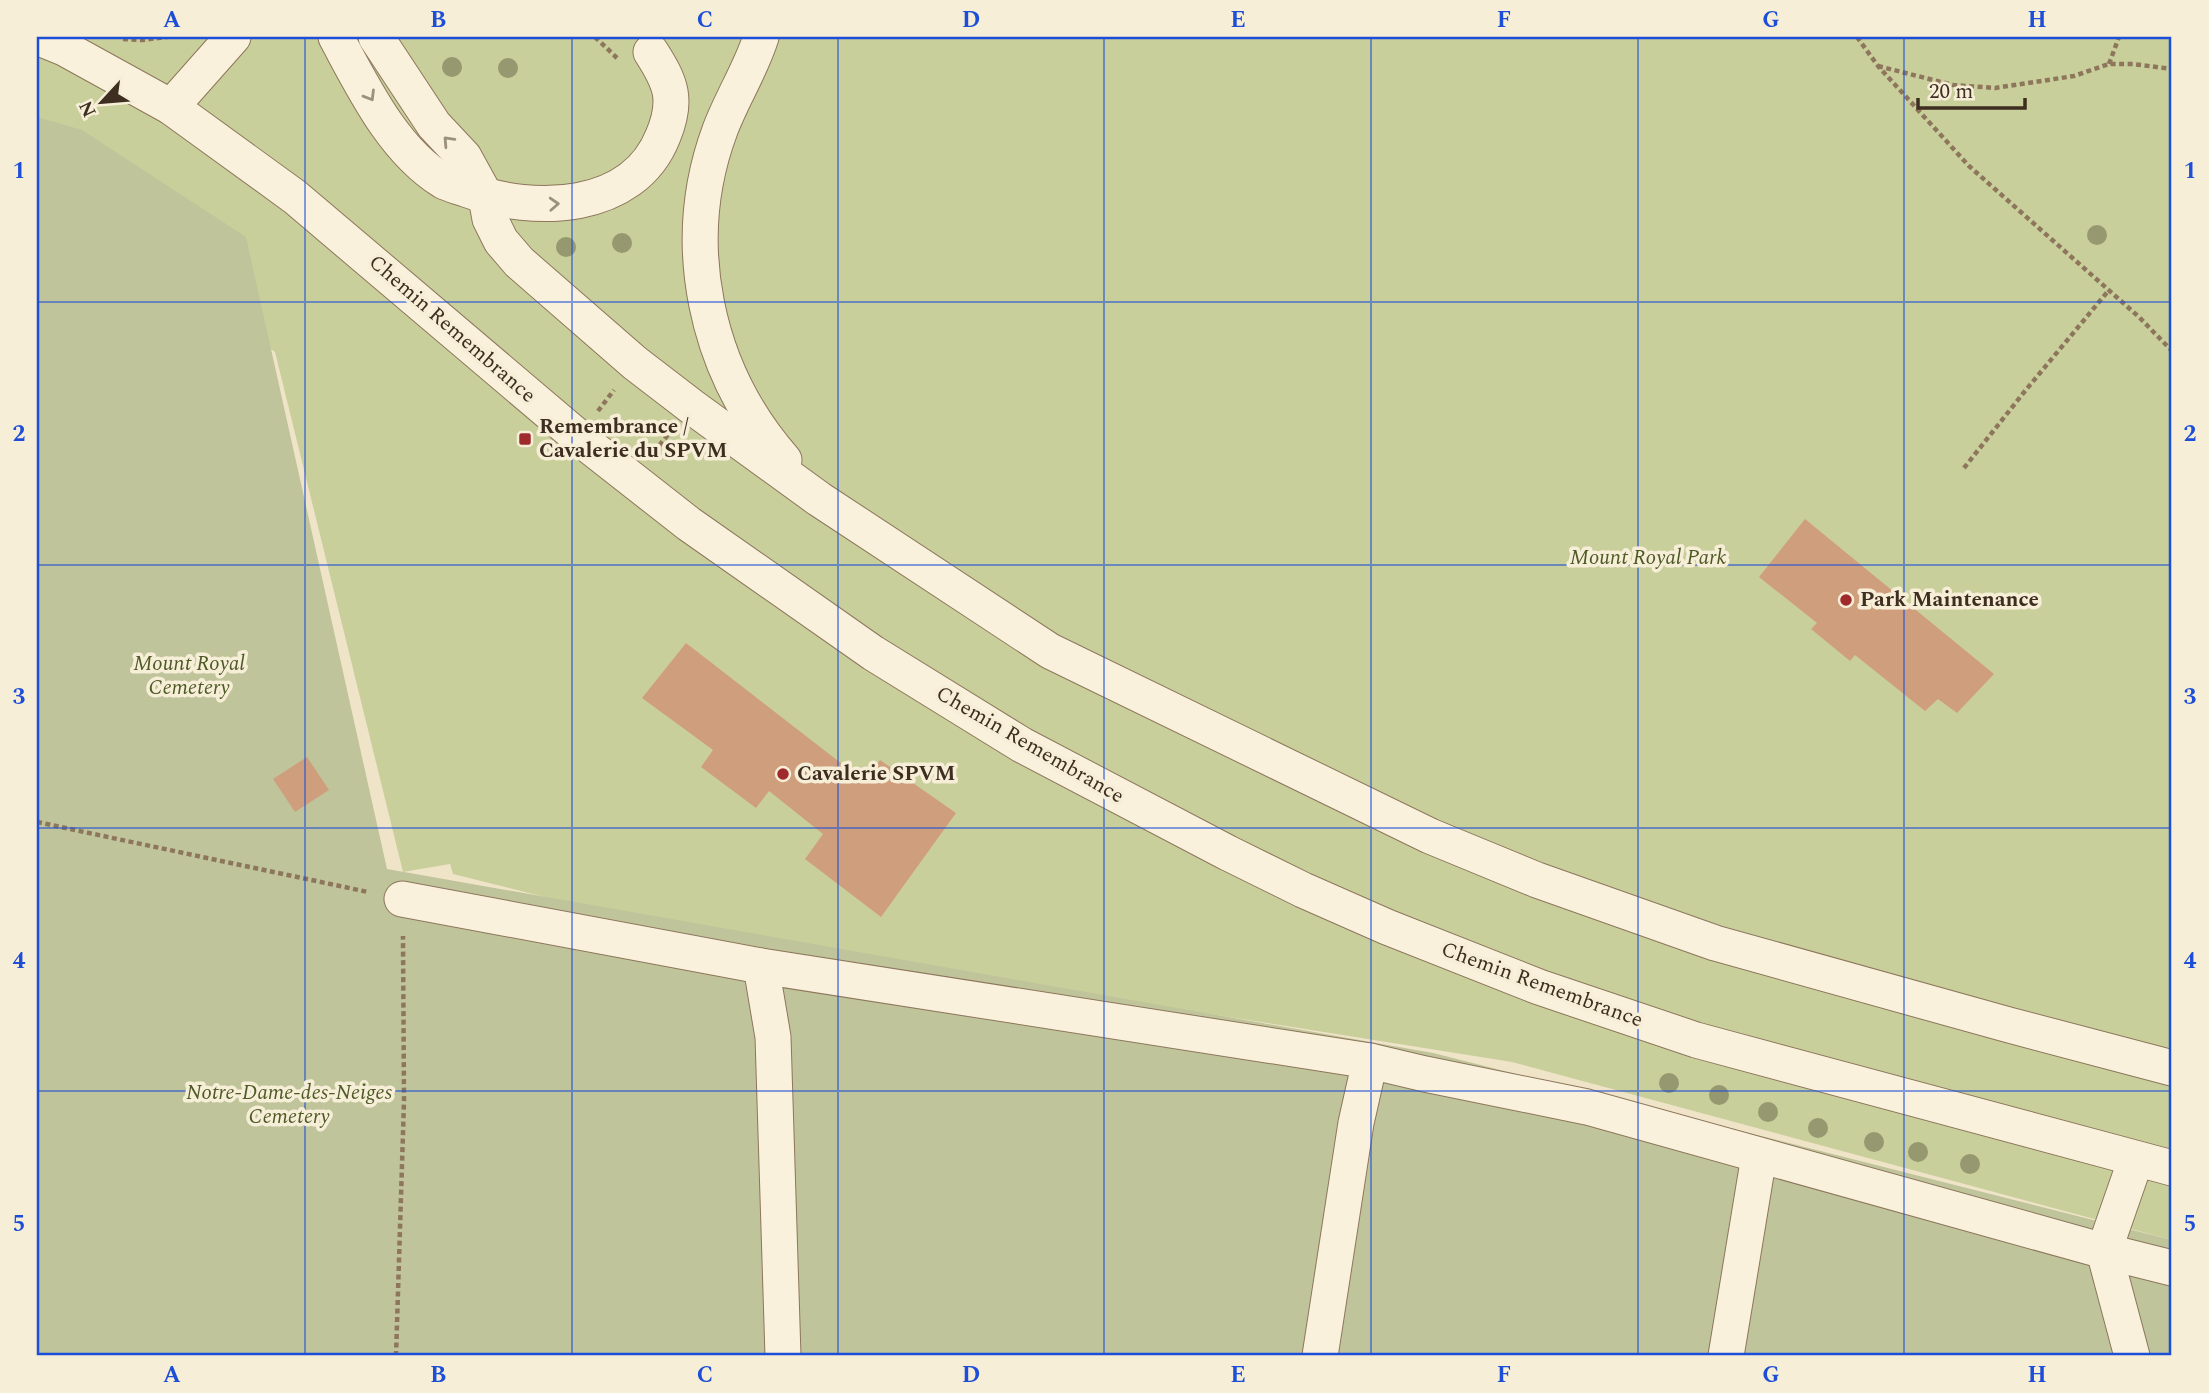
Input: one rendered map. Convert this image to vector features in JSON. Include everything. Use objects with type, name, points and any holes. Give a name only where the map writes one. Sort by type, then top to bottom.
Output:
[{"type":"street","name":"Chemin Remembrance","points":[[37,37],[64,48],[171,107],[325,221],[578,437],[689,524],[873,653],[1022,745],[1303,890],[1387,927],[1539,987],[1696,1040],[2172,1168]]},
{"type":"street","points":[[171,107],[233,37]]},
{"type":"street","points":[[335,37],[375,105],[404,146],[445,182],[486,197],[552,205],[584,201],[618,187],[652,159],[670,120],[673,99],[667,76],[637,58]]},
{"type":"street","points":[[376,37],[434,125],[464,158],[486,197],[495,230],[519,262],[635,363],[691,406],[819,499],[1050,651],[1430,836],[1537,880],[1715,943],[2172,1068]]},
{"type":"street","points":[[761,37],[720,130],[704,196],[701,233],[706,306],[718,347],[738,396],[765,438],[819,499]]},
{"type":"street","points":[[402,899],[761,966],[1370,1060],[1587,1107],[2172,1268]]},
{"type":"street","points":[[761,966],[773,1037],[783,1356]]},
{"type":"street","points":[[1320,1356],[1356,1123],[1370,1060]]},
{"type":"street","points":[[1726,1356],[1759,1156]]},
{"type":"street","points":[[2132,1356],[2104,1251],[2136,1159]]},
{"type":"path","points":[[112,37],[142,40],[167,37]]},
{"type":"path","points":[[595,37],[637,58]]},
{"type":"path","points":[[1857,37],[1878,66],[1969,166],[2139,317],[2172,351]]},
{"type":"path","points":[[2109,64],[2119,37]]},
{"type":"path","points":[[1878,66],[1953,85],[1995,88],[2074,76],[2109,64],[2172,69]]},
{"type":"path","points":[[1964,467],[2109,290]]},
{"type":"path","points":[[578,437],[635,363]]},
{"type":"path","points":[[631,479],[691,406]]},
{"type":"path","points":[[37,822],[402,899],[404,1101],[396,1356]]},
{"type":"green space","name":"Mount Royal Park","points":[[37,37],[2172,37],[2172,1240],[1512,1062],[1210,1014],[735,945],[453,874],[450,864],[403,872],[275,352],[37,178]]},
{"type":"green space","name":"Notre-Dame-des-Neiges Cemetery","points":[[37,117],[82,130],[246,237],[387,869],[1433,1053],[2172,1240],[2172,1356],[37,1356]]},
{"type":"building","name":"Park Maintenance","points":[[1805,519],[1994,674],[1957,713],[1938,699],[1925,711],[1855,655],[1850,661],[1811,629],[1817,623],[1759,577]]},
{"type":"building","name":"Cavalerie SPVM","points":[[686,643],[864,781],[880,760],[956,813],[881,917],[805,859],[823,834],[769,791],[756,808],[701,767],[713,750],[642,698]]},
{"type":"building","points":[[307,757],[329,790],[295,812],[273,779]]},
{"type":"place","name":"Remembrance / Cavalerie du SPVM","points":[[525,439]]},
{"type":"place","name":"Park Maintenance","points":[[1846,600]]},
{"type":"place","name":"Cavalerie SPVM","points":[[783,774]]},
{"type":"park label","name":"Mount Royal Cemetery","points":[[189,676]]}]
